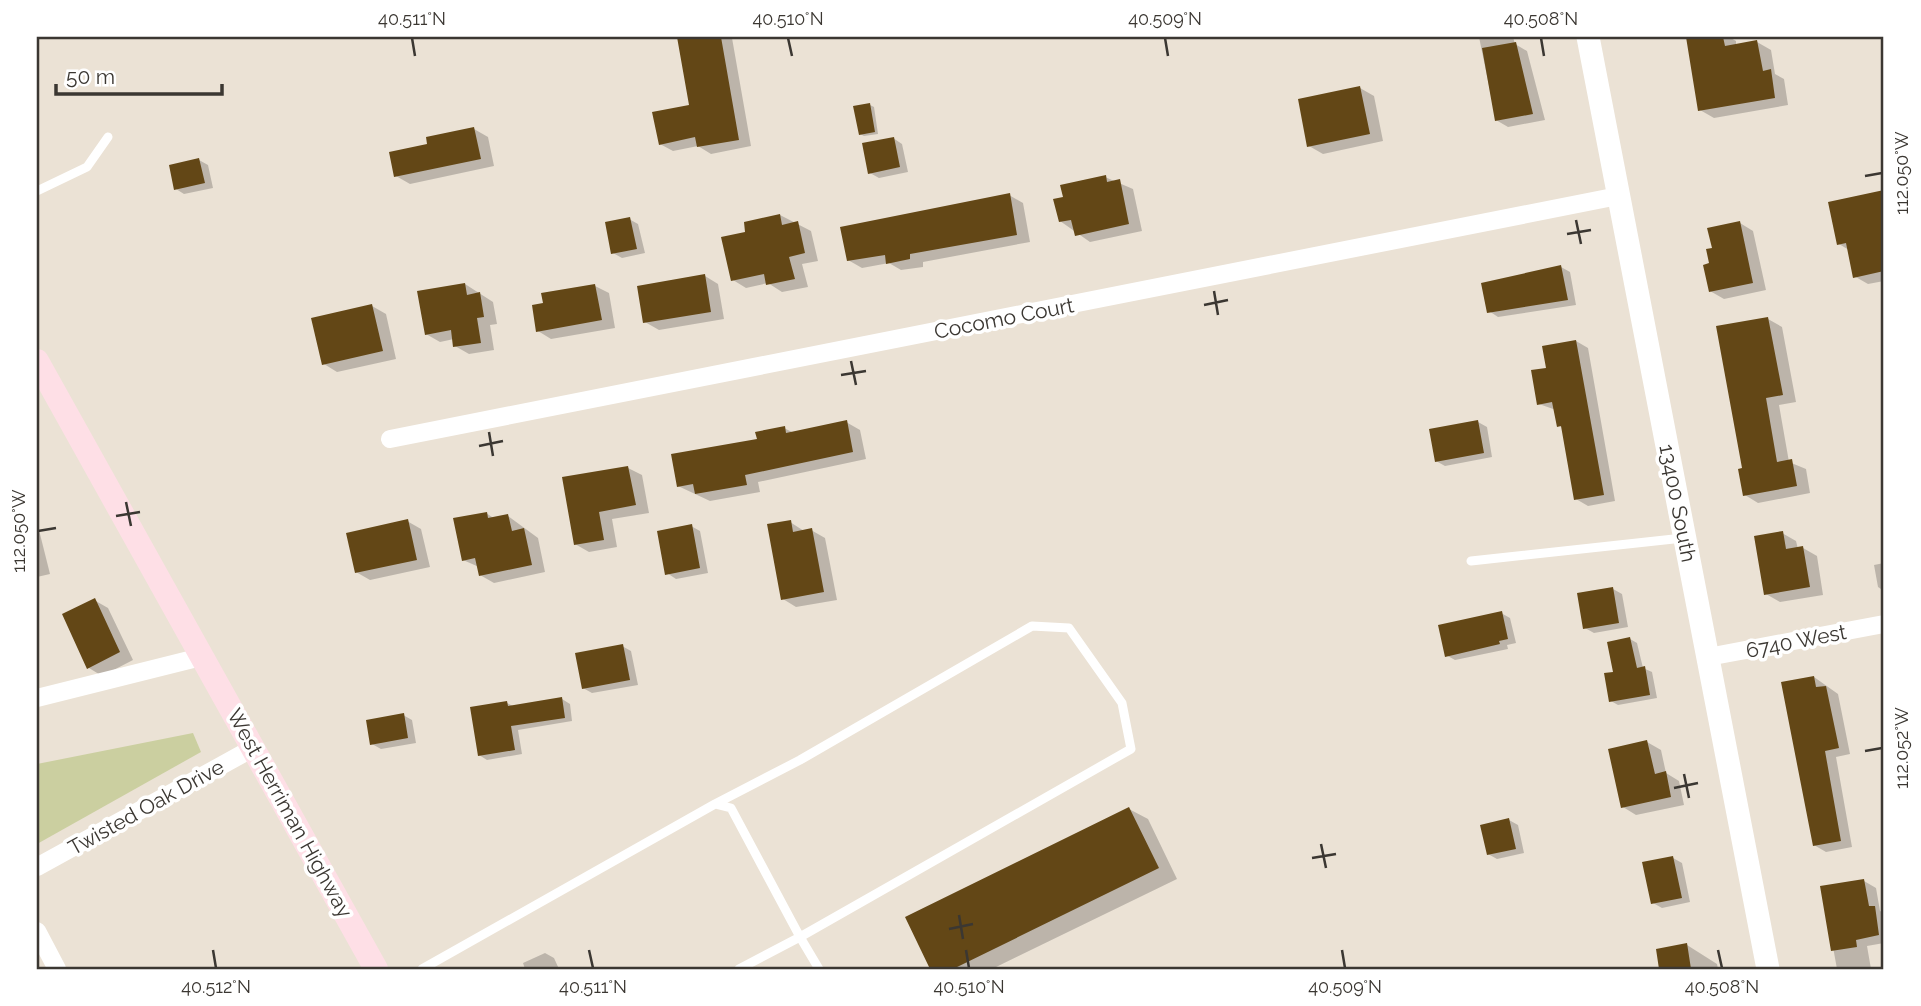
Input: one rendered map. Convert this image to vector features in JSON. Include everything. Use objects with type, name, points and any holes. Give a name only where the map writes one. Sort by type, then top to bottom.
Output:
[{"type":"main road","name":"West Herriman Highway","points":[[37,361],[201,657],[255,747],[376,969]]},
{"type":"street","name":"13400 South","points":[[1588,37],[1768,969]]},
{"type":"street","name":"Cocomo Court","points":[[390,439],[1618,196]]},
{"type":"street","name":"6740 West","points":[[1708,657],[1884,624]]},
{"type":"street","points":[[37,698],[201,657]]},
{"type":"street","name":"Twisted Oak Drive","points":[[37,867],[255,747]]},
{"type":"street","points":[[37,931],[57,969]]},
{"type":"lane","points":[[37,191],[88,167],[108,137]]},
{"type":"lane","points":[[1471,561],[1685,537]]},
{"type":"lane","points":[[422,969],[715,804],[800,760],[1032,626],[1069,628],[1122,703],[1130,749],[739,969]]},
{"type":"lane","points":[[715,804],[731,808],[819,969]]},
{"type":"green space","points":[[193,733],[201,752],[37,844],[37,764]]},
{"type":"building","points":[[677,37],[721,37],[739,140],[697,147],[695,137],[659,145],[652,112],[689,105]]},
{"type":"building","points":[[1686,37],[1723,37],[1725,46],[1757,40],[1763,71],[1771,69],[1775,98],[1698,111]]},
{"type":"building","points":[[1516,42],[1533,114],[1495,121],[1482,48]]},
{"type":"building","points":[[1360,86],[1370,134],[1307,147],[1298,99]]},
{"type":"building","points":[[870,103],[875,132],[859,135],[853,106]]},
{"type":"building","points":[[474,127],[481,159],[394,177],[389,152],[427,144],[426,137]]},
{"type":"building","points":[[894,137],[900,167],[868,174],[862,143]]},
{"type":"building","points":[[199,158],[205,183],[174,190],[169,165]]},
{"type":"building","points":[[1106,175],[1107,182],[1120,179],[1129,224],[1075,236],[1071,220],[1059,222],[1053,199],[1063,197],[1060,185]]},
{"type":"building","points":[[1884,190],[1884,271],[1853,278],[1846,243],[1837,245],[1828,202]]},
{"type":"building","points":[[1010,193],[1017,235],[910,254],[910,259],[886,264],[885,255],[847,261],[840,227]]},
{"type":"building","points":[[780,214],[782,225],[798,221],[805,253],[789,257],[795,279],[766,285],[764,274],[731,281],[721,237],[745,232],[744,222]]},
{"type":"building","points":[[630,217],[637,249],[611,254],[605,222]]},
{"type":"building","points":[[1740,221],[1753,283],[1709,292],[1703,265],[1709,263],[1706,249],[1712,248],[1707,228]]},
{"type":"building","points":[[1561,265],[1568,300],[1487,313],[1481,283]]},
{"type":"building","points":[[705,274],[711,312],[643,323],[637,286]]},
{"type":"building","points":[[465,283],[467,295],[480,292],[484,317],[477,318],[481,343],[453,347],[451,330],[425,335],[417,291]]},
{"type":"building","points":[[595,284],[602,320],[536,332],[532,305],[543,303],[541,293]]},
{"type":"building","points":[[372,304],[383,351],[322,365],[311,318]]},
{"type":"building","points":[[1768,317],[1783,395],[1766,398],[1777,462],[1792,459],[1797,486],[1743,496],[1738,469],[1742,468],[1716,326]]},
{"type":"building","points":[[1576,340],[1604,495],[1574,500],[1561,426],[1557,427],[1552,402],[1537,405],[1531,370],[1546,368],[1542,346]]},
{"type":"building","points":[[847,420],[853,452],[745,475],[747,485],[695,494],[693,484],[677,487],[671,454],[757,439],[755,432],[785,426],[786,433]]},
{"type":"building","points":[[1478,420],[1484,453],[1435,462],[1429,429]]},
{"type":"building","points":[[628,466],[636,505],[599,512],[604,540],[574,545],[562,477]]},
{"type":"building","points":[[487,512],[488,518],[508,514],[512,531],[524,528],[532,565],[479,576],[475,558],[462,561],[453,518]]},
{"type":"building","points":[[408,519],[417,560],[355,573],[346,533]]},
{"type":"building","points":[[791,520],[793,532],[812,528],[824,592],[781,600],[767,524]]},
{"type":"building","points":[[692,524],[700,568],[665,575],[657,531]]},
{"type":"building","points":[[1783,531],[1786,549],[1803,546],[1810,587],[1764,595],[1754,536]]},
{"type":"building","points":[[1613,587],[1619,623],[1583,629],[1577,593]]},
{"type":"building","points":[[95,598],[120,652],[87,669],[62,614]]},
{"type":"building","points":[[1502,611],[1508,639],[1499,641],[1500,644],[1445,657],[1438,625]]},
{"type":"building","points":[[1630,637],[1637,668],[1645,666],[1650,695],[1609,702],[1604,673],[1613,672],[1607,642]]},
{"type":"building","points":[[623,644],[630,680],[582,689],[575,653]]},
{"type":"building","points":[[1814,676],[1816,687],[1826,686],[1839,748],[1825,751],[1841,841],[1813,846],[1781,682]]},
{"type":"building","points":[[562,697],[565,718],[511,726],[515,750],[478,756],[470,707],[507,701],[508,706]]},
{"type":"building","points":[[404,713],[408,738],[370,745],[366,720]]},
{"type":"building","points":[[1647,740],[1655,774],[1666,771],[1671,797],[1621,808],[1608,749]]},
{"type":"building","points":[[1129,807],[1159,868],[953,969],[930,969],[905,917]]},
{"type":"building","points":[[1509,818],[1516,849],[1487,855],[1480,825]]},
{"type":"building","points":[[1673,856],[1682,898],[1651,904],[1642,862]]},
{"type":"building","points":[[1864,879],[1869,906],[1875,906],[1879,935],[1856,940],[1857,947],[1831,951],[1820,886]]},
{"type":"building","points":[[1687,943],[1691,969],[1659,969],[1656,949]]}]
